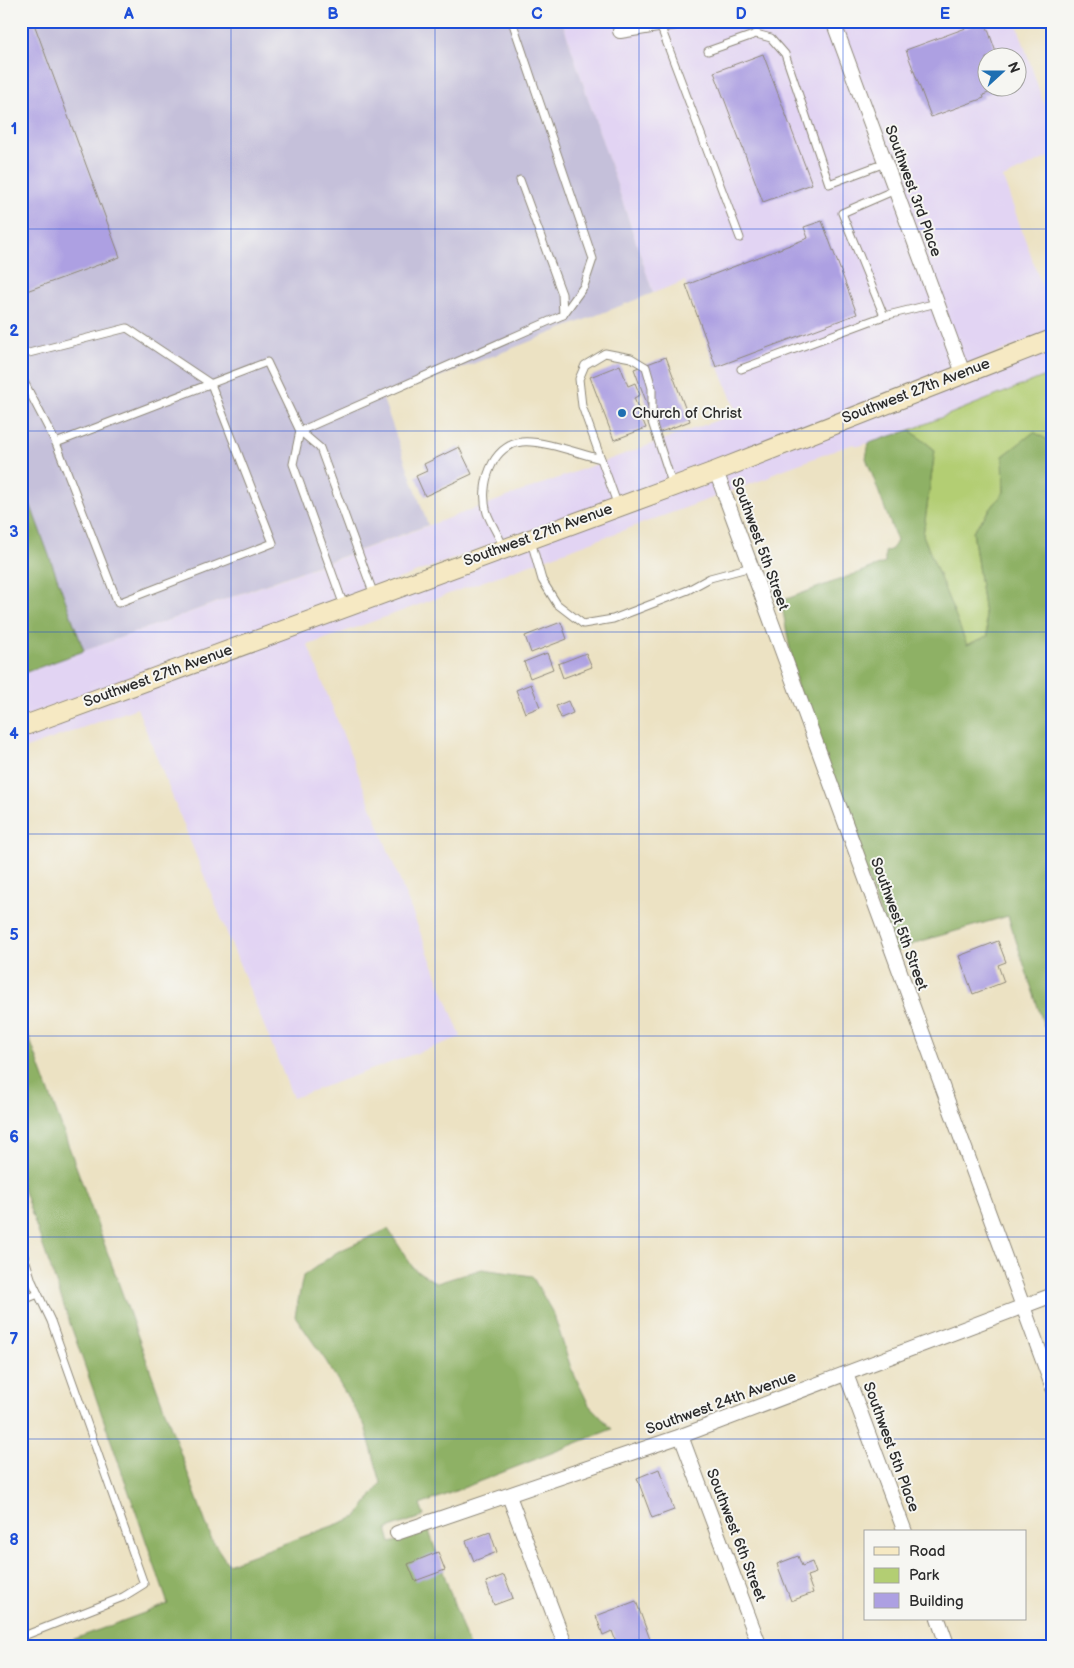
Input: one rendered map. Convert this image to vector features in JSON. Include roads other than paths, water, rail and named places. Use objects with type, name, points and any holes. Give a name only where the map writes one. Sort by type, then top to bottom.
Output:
[{"type":"main road","name":"Southwest 27th Avenue","points":[[21,727],[716,470],[1053,339]]},
{"type":"street","points":[[620,31],[640,25],[660,25],[682,21]]},
{"type":"street","name":"Southwest 3rd Place","points":[[833,21],[963,373]]},
{"type":"street","name":"Southwest 5th Street","points":[[716,470],[1053,1388]]},
{"type":"street","name":"Southwest 24th Avenue","points":[[397,1533],[681,1436],[1053,1295]]},
{"type":"street","name":"Southwest 5th Place","points":[[846,1374],[904,1530]]},
{"type":"street","name":"Southwest 6th Street","points":[[681,1436],[760,1647]]},
{"type":"street","points":[[509,1496],[566,1647]]},
{"type":"street","points":[[938,1620],[948,1647]]},
{"type":"lane","points":[[300,431],[563,316],[584,286],[593,259],[512,21]]},
{"type":"lane","points":[[660,25],[740,238]]},
{"type":"lane","points":[[708,51],[756,34],[771,38],[785,54],[829,184],[885,163]]},
{"type":"lane","points":[[520,180],[562,294],[563,316]]},
{"type":"lane","points":[[884,316],[842,214],[895,190]]},
{"type":"lane","points":[[741,368],[884,316],[937,303]]},
{"type":"lane","points":[[21,355],[127,328],[211,384],[273,543],[118,603],[56,443],[21,376]]},
{"type":"lane","points":[[618,506],[582,406],[579,379],[585,365],[605,353],[631,358],[646,367],[652,388],[652,422],[673,486]]},
{"type":"lane","points":[[56,443],[266,362],[300,431],[320,448],[374,595]]},
{"type":"lane","points":[[300,431],[293,464],[344,606]]},
{"type":"lane","points":[[504,548],[487,512],[484,492],[493,462],[504,447],[522,442],[542,444],[601,459]]},
{"type":"lane","points":[[530,538],[542,580],[557,604],[583,624],[613,619],[688,590],[710,578],[751,567]]},
{"type":"lane","points":[[21,1246],[38,1294],[51,1320],[144,1584],[123,1597],[21,1637]]},
{"type":"lane","points":[[21,1301],[38,1294]]},
{"type":"place","name":"Church of Christ","points":[[622,413]]}]
